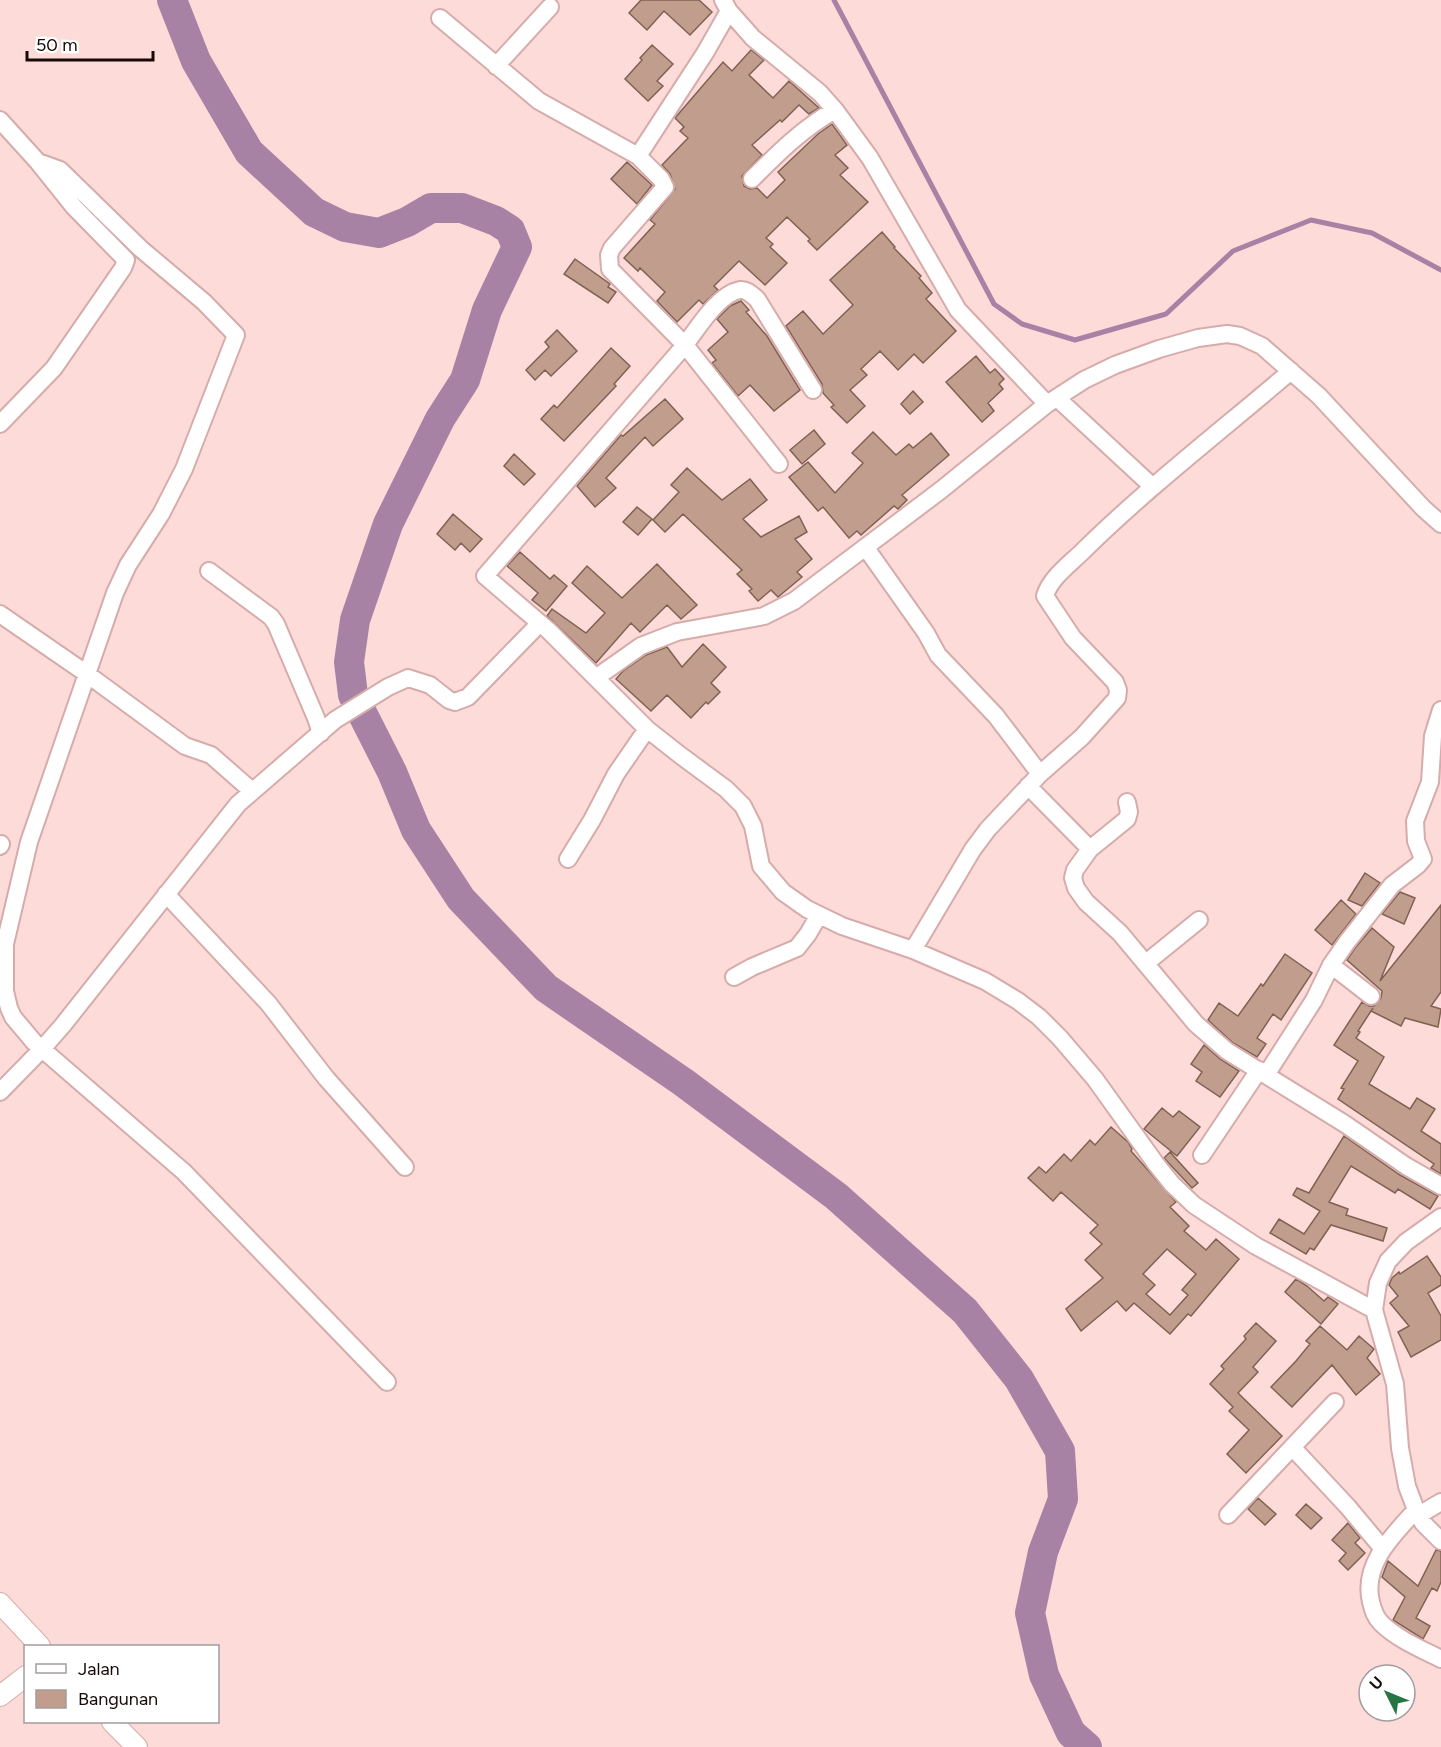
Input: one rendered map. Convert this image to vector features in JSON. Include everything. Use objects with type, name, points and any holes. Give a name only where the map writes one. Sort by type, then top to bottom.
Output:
[{"type":"street","points":[[638,156],[693,71],[726,6],[753,38],[820,93],[835,110],[870,158],[958,310],[1052,401],[1153,487]]},
{"type":"street","points":[[496,66],[550,7]]},
{"type":"street","points":[[440,18],[539,100],[638,156],[662,179],[665,187],[612,248],[609,255],[610,269],[685,345],[779,464]]},
{"type":"street","points":[[752,179],[792,140],[835,110]]},
{"type":"street","points":[[0,120],[74,207],[125,258],[126,264],[54,368],[0,424]]},
{"type":"street","points":[[38,162],[60,170],[141,249],[204,302],[236,335],[184,470],[161,514],[128,565],[115,593],[29,842],[5,944],[5,991],[9,1008],[42,1049],[184,1172],[387,1382]]},
{"type":"street","points":[[813,390],[761,304],[748,292],[740,290],[727,297],[713,308],[685,345],[485,576],[540,623],[647,729],[726,789],[743,806],[753,826],[761,866],[783,892],[819,915],[842,926],[913,950],[985,981],[1018,1000],[1060,1038],[1095,1079],[1141,1145],[1172,1184],[1194,1205],[1256,1246],[1374,1310]]},
{"type":"street","points":[[597,677],[641,646],[677,632],[764,616],[794,601],[1016,432],[1052,401],[1084,380],[1115,365],[1159,349],[1215,335],[1240,336],[1262,345],[1319,396],[1423,508],[1441,524]]},
{"type":"street","points":[[913,950],[973,849],[1003,811],[1082,737],[1114,703],[1118,694],[1112,677],[1073,638],[1060,621],[1045,596],[1047,590],[1056,578],[1104,531],[1153,487],[1291,371]]},
{"type":"street","points":[[866,548],[926,633],[938,655],[996,716],[1040,774]]},
{"type":"street","points":[[209,571],[271,617],[276,624],[321,733]]},
{"type":"street","points":[[0,614],[185,746],[211,755],[252,791]]},
{"type":"street","points":[[0,1092],[42,1049],[238,804],[252,791],[335,720],[388,687],[408,678],[430,685],[455,702],[468,697],[540,623]]},
{"type":"street","points":[[1202,1155],[1314,1000],[1331,965],[1392,885],[1418,865],[1423,858],[1416,841],[1415,821],[1430,782],[1433,736],[1441,710]]},
{"type":"street","points":[[568,859],[616,774],[647,729]]},
{"type":"street","points":[[1028,786],[1090,849]]},
{"type":"street","points":[[1127,802],[1129,812],[1127,819],[1090,849],[1075,870],[1074,885],[1086,902],[1120,933],[1196,1024],[1227,1051],[1441,1186]]},
{"type":"street","points":[[166,894],[268,1003],[326,1078],[405,1167]]},
{"type":"street","points":[[734,977],[797,948],[819,915]]},
{"type":"street","points":[[1146,963],[1199,920]]},
{"type":"street","points":[[1331,965],[1371,996]]},
{"type":"street","points":[[1441,1217],[1406,1242],[1388,1261],[1378,1283],[1374,1310],[1395,1384],[1400,1448],[1407,1486],[1423,1523],[1441,1541]]},
{"type":"street","points":[[1228,1515],[1335,1402]]},
{"type":"street","points":[[1292,1447],[1348,1507],[1383,1549]]},
{"type":"street","points":[[1441,1502],[1417,1513],[1383,1549],[1373,1566],[1368,1585],[1375,1615],[1394,1633],[1441,1659]]},
{"type":"street","points":[[0,1603],[38,1645]]},
{"type":"street","points":[[0,1696],[24,1678]]},
{"type":"street","points":[[113,1723],[137,1747]]},
{"type":"building","points":[[641,0],[699,0],[712,12],[690,35],[664,11],[647,30],[629,13]]},
{"type":"building","points":[[652,45],[673,64],[657,81],[663,86],[648,101],[625,79]]},
{"type":"building","points":[[751,50],[764,60],[749,75],[773,98],[789,81],[819,108],[809,114],[799,105],[782,122],[780,120],[752,145],[762,155],[742,176],[744,186],[750,189],[757,188],[767,198],[785,180],[778,172],[818,134],[832,124],[847,145],[835,155],[848,168],[840,175],[868,202],[817,250],[808,241],[810,239],[787,217],[766,238],[773,244],[770,247],[787,263],[765,285],[739,261],[714,286],[718,290],[703,304],[699,300],[677,322],[657,301],[665,292],[640,268],[638,271],[624,258],[655,224],[650,220],[675,189],[670,174],[662,165],[688,138],[680,131],[684,127],[675,118],[723,62],[732,71]]},
{"type":"building","points":[[627,162],[652,185],[637,204],[611,179]]},
{"type":"building","points":[[882,232],[921,276],[919,278],[932,293],[926,299],[956,331],[923,363],[914,354],[898,370],[880,351],[861,369],[867,375],[850,390],[865,406],[847,423],[831,407],[834,405],[823,393],[822,384],[786,326],[803,311],[823,334],[853,305],[830,280]]},
{"type":"building","points":[[575,259],[610,284],[608,287],[616,292],[608,303],[564,274]]},
{"type":"building","points":[[741,301],[749,310],[746,312],[767,336],[800,390],[774,411],[750,385],[738,396],[712,363],[716,360],[708,350],[728,332],[717,319],[730,306]]},
{"type":"building","points":[[557,330],[577,351],[551,376],[545,370],[535,380],[526,370],[549,347],[545,342]]},
{"type":"building","points":[[611,348],[630,366],[614,384],[616,386],[564,441],[541,419],[554,405],[557,408]]},
{"type":"building","points":[[976,356],[990,373],[995,369],[1004,379],[999,384],[1003,389],[988,403],[994,411],[982,422],[946,382]]},
{"type":"building","points":[[913,391],[923,402],[910,414],[901,404]]},
{"type":"building","points":[[665,399],[683,419],[653,446],[645,437],[606,478],[616,488],[595,507],[577,486],[621,435],[623,436]]},
{"type":"building","points":[[814,430],[825,444],[802,464],[790,450]]},
{"type":"building","points":[[873,432],[896,455],[909,444],[913,448],[931,433],[949,455],[902,495],[907,500],[898,509],[894,506],[861,535],[857,531],[849,538],[823,507],[818,511],[789,477],[808,462],[835,493],[863,463],[852,453]]},
{"type":"building","points":[[514,454],[535,474],[524,485],[504,466]]},
{"type":"building","points":[[687,468],[722,500],[750,479],[767,500],[743,519],[761,537],[799,516],[807,532],[795,539],[812,559],[797,572],[802,577],[778,597],[771,590],[758,601],[749,591],[752,589],[737,574],[742,570],[683,514],[665,532],[653,520],[679,492],[671,485]]},
{"type":"building","points":[[637,507],[652,519],[638,535],[623,522]]},
{"type":"building","points":[[453,514],[482,539],[470,552],[461,543],[455,550],[437,534]]},
{"type":"building","points":[[520,552],[550,579],[554,575],[567,586],[546,611],[532,600],[538,593],[507,566]]},
{"type":"building","points":[[657,564],[697,605],[681,619],[667,605],[640,632],[631,623],[596,663],[547,616],[552,609],[586,633],[605,613],[572,583],[587,566],[622,598]]},
{"type":"building","points":[[703,644],[726,667],[711,683],[720,692],[708,704],[706,702],[691,718],[667,695],[651,711],[616,679],[623,671],[646,655],[667,647],[682,667]]},
{"type":"building","points":[[1365,873],[1380,883],[1362,906],[1348,900]]},
{"type":"building","points":[[1400,892],[1415,898],[1404,924],[1382,914]]},
{"type":"building","points":[[1341,900],[1356,914],[1332,945],[1315,930]]},
{"type":"building","points":[[1441,905],[1441,992],[1431,1006],[1441,1009],[1438,1027],[1405,1018],[1401,1026],[1371,1011],[1356,1038],[1384,1057],[1369,1084],[1410,1109],[1417,1098],[1435,1109],[1421,1131],[1441,1144],[1441,1174],[1431,1168],[1434,1164],[1338,1099],[1344,1089],[1341,1088],[1358,1061],[1334,1045],[1362,1002],[1374,1006],[1381,998],[1382,991],[1347,960],[1355,948],[1372,928],[1394,947],[1380,981]]},
{"type":"building","points":[[1285,954],[1312,973],[1281,1020],[1273,1014],[1257,1038],[1266,1044],[1257,1057],[1233,1043],[1208,1020],[1219,1003],[1238,1016]]},
{"type":"building","points":[[1204,1045],[1239,1071],[1220,1097],[1196,1081],[1202,1072],[1191,1064]]},
{"type":"building","points":[[1162,1108],[1173,1117],[1179,1111],[1200,1127],[1177,1156],[1144,1129]]},
{"type":"building","points":[[1111,1127],[1128,1142],[1131,1151],[1176,1202],[1170,1207],[1189,1226],[1184,1231],[1206,1250],[1216,1239],[1239,1259],[1191,1316],[1188,1314],[1170,1334],[1134,1303],[1126,1311],[1117,1301],[1081,1331],[1066,1309],[1103,1278],[1085,1260],[1102,1244],[1090,1233],[1098,1225],[1061,1192],[1053,1201],[1028,1178],[1039,1167],[1046,1173],[1064,1154],[1071,1161],[1090,1140],[1095,1145]],"holes":[[[1167,1249],[1196,1274],[1182,1290],[1188,1295],[1170,1315],[1146,1294],[1155,1285],[1143,1274]]]},
{"type":"building","points":[[1344,1136],[1400,1175],[1438,1196],[1430,1209],[1398,1189],[1395,1193],[1351,1166],[1329,1202],[1348,1209],[1346,1215],[1387,1228],[1383,1241],[1331,1225],[1314,1250],[1310,1248],[1306,1254],[1270,1233],[1279,1219],[1304,1234],[1320,1211],[1293,1195],[1297,1188],[1309,1193]]},
{"type":"building","points":[[1170,1152],[1198,1183],[1192,1188],[1164,1158]]},
{"type":"building","points":[[1427,1256],[1441,1277],[1441,1285],[1428,1293],[1441,1316],[1441,1340],[1411,1357],[1398,1332],[1409,1326],[1390,1303],[1398,1296],[1389,1285],[1392,1278],[1399,1272],[1400,1274]]},
{"type":"building","points":[[1296,1279],[1324,1301],[1328,1297],[1338,1304],[1321,1324],[1285,1292]]},
{"type":"building","points":[[1256,1323],[1276,1341],[1253,1367],[1258,1372],[1238,1393],[1282,1436],[1246,1473],[1227,1454],[1249,1430],[1229,1411],[1233,1407],[1210,1384],[1224,1369],[1221,1366],[1246,1339],[1244,1336]]},
{"type":"building","points":[[1320,1326],[1347,1350],[1359,1336],[1374,1349],[1367,1358],[1380,1374],[1356,1395],[1332,1365],[1292,1407],[1271,1387],[1310,1344],[1306,1341]]},
{"type":"building","points":[[1258,1498],[1276,1514],[1265,1525],[1248,1509]]},
{"type":"building","points":[[1306,1504],[1322,1518],[1311,1529],[1296,1515]]},
{"type":"building","points":[[1348,1523],[1360,1538],[1355,1543],[1365,1553],[1348,1570],[1339,1561],[1346,1553],[1332,1540]]},
{"type":"building","points":[[1436,1550],[1441,1551],[1441,1582],[1437,1591],[1432,1588],[1416,1618],[1430,1626],[1423,1639],[1393,1620],[1405,1597],[1382,1577],[1388,1561],[1418,1586]]},
{"type":"waterway","points":[[172,0],[196,61],[249,152],[314,212],[345,227],[379,233],[407,222],[431,208],[462,208],[496,221],[510,230],[517,247],[487,310],[465,380],[440,419],[388,524],[355,620],[349,662],[353,695],[392,772],[416,830],[461,899],[546,988],[683,1082],[836,1196],[965,1311],[1019,1379],[1060,1451],[1063,1499],[1043,1552],[1030,1613],[1044,1675],[1071,1733],[1087,1747]]},
{"type":"waterway","points":[[834,0],[994,304],[1022,324],[1075,340],[1166,314],[1233,251],[1311,220],[1372,233],[1441,270]]}]
